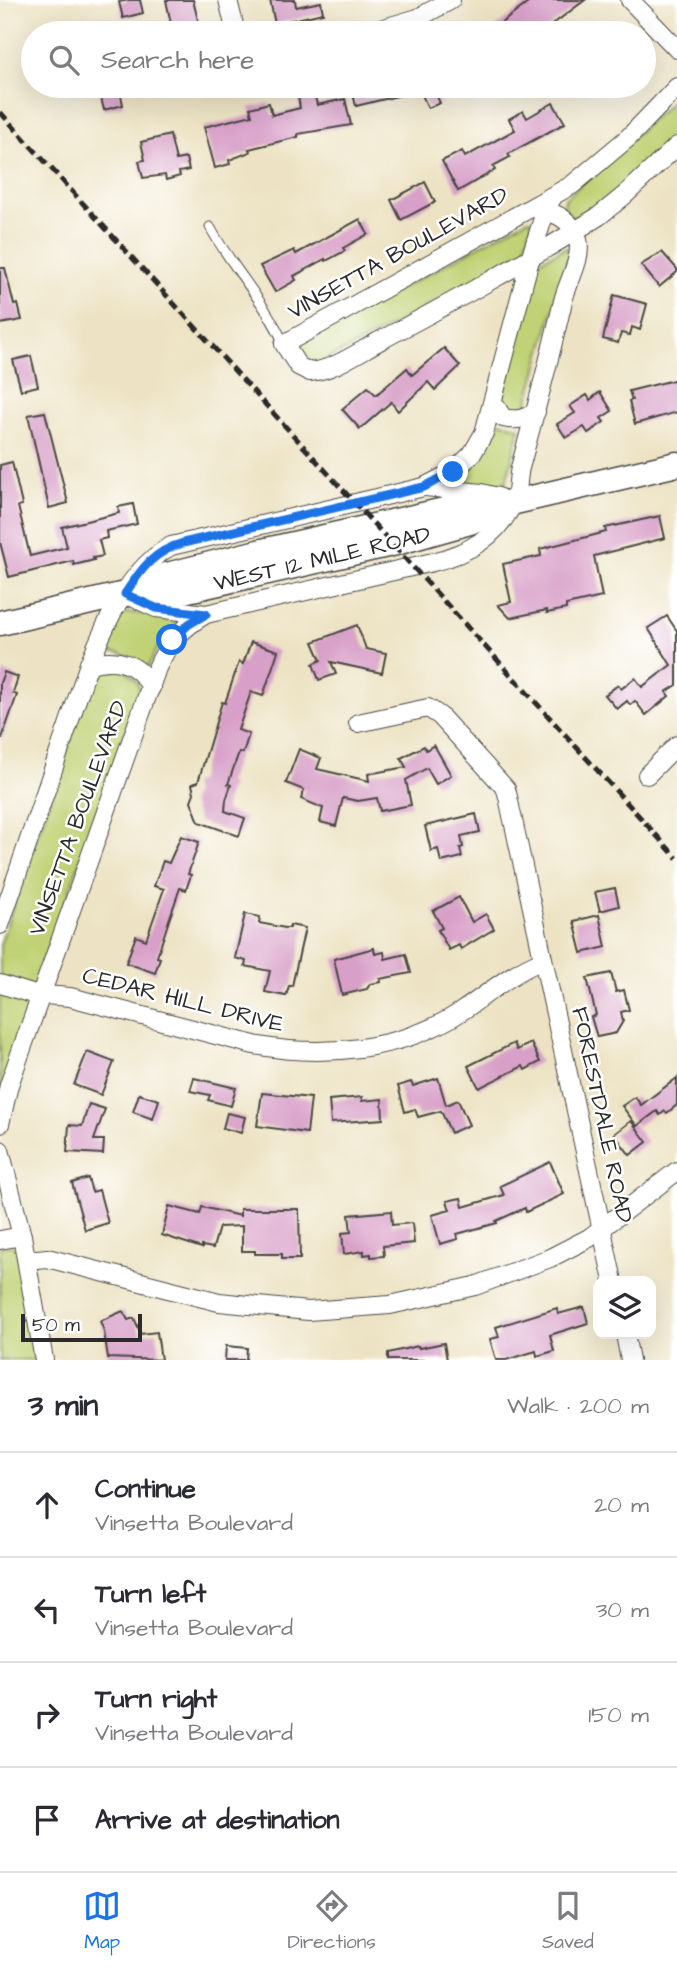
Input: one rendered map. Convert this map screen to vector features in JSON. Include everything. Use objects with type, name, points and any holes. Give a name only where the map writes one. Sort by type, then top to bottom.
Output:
[{"type":"main road","name":"WEST 12 MILE ROAD","points":[[0,623],[125,594],[170,594],[383,546],[470,523],[515,502],[677,464]]},
{"type":"street","points":[[228,0],[233,21]]},
{"type":"street","points":[[408,21],[451,0]]},
{"type":"street","points":[[629,0],[650,21]]},
{"type":"street","points":[[656,28],[677,49]]},
{"type":"street","name":"VINSETTA BOULEVARD","points":[[677,87],[610,155],[544,205],[284,344],[293,359],[305,371],[323,369],[421,319],[575,232],[625,195],[677,146]]},
{"type":"street","name":"VINSETTA BOULEVARD","points":[[0,1124],[9,1085],[40,995],[151,688],[172,640],[189,624],[206,614],[468,551],[494,530],[515,502],[518,476],[565,293],[579,251],[575,232],[564,219],[544,205]]},
{"type":"street","name":"VINSETTA BOULEVARD","points":[[0,925],[75,699],[104,627],[142,568],[171,546],[424,487],[453,472],[472,454],[484,433],[544,205]]},
{"type":"street","points":[[493,402],[503,418],[524,419],[536,412]]},
{"type":"street","name":"VINSETTA BOULEVARD","points":[[424,487],[481,492],[515,502]]},
{"type":"street","name":"VINSETTA BOULEVARD","points":[[125,594],[156,608],[206,614]]},
{"type":"street","name":"VINSETTA BOULEVARD","points":[[89,664],[110,660],[131,664],[151,688]]},
{"type":"street","name":"FORESTDALE ROAD","points":[[358,723],[428,708],[440,716],[506,789],[612,1276]]},
{"type":"street","points":[[647,775],[677,745]]},
{"type":"street","name":"CEDAR HILL DRIVE","points":[[0,984],[40,995],[70,997],[282,1051],[326,1052],[386,1043],[420,1033],[461,1012],[528,966],[543,960]]},
{"type":"street","points":[[0,1150],[22,1236],[44,1360]]},
{"type":"street","points":[[27,1260],[47,1258],[219,1302],[308,1311],[390,1305],[475,1286],[550,1258],[602,1229],[677,1171]]},
{"type":"street","points":[[0,1240],[22,1236]]},
{"type":"street","points":[[626,1339],[630,1360]]},
{"type":"lane","points":[[210,228],[221,248],[266,310],[284,344]]},
{"type":"green space","points":[[677,97],[677,133],[666,144],[620,188],[582,217],[574,218],[564,209],[565,199]]},
{"type":"green space","points":[[528,219],[532,220],[532,223],[524,251],[348,349],[311,363],[302,357],[302,343]]},
{"type":"green space","points":[[567,247],[569,253],[527,404],[521,411],[510,411],[502,398],[539,261]]},
{"type":"green space","points":[[496,421],[520,428],[506,482],[498,486],[453,485],[451,482]]},
{"type":"green space","points":[[127,613],[182,615],[183,618],[162,640],[148,668],[134,659],[104,650],[119,618]]},
{"type":"green space","points":[[123,668],[137,681],[140,691],[35,987],[0,978],[0,945],[90,682],[105,669]]},
{"type":"green space","points":[[0,990],[29,1003],[29,1009],[0,1093]]},
{"type":"green space","points":[[0,1246],[13,1246],[21,1252],[37,1360],[0,1360]]},
{"type":"building","points":[[140,0],[143,13],[123,18],[119,2]]},
{"type":"building","points":[[166,0],[193,0],[198,21],[170,21]]},
{"type":"building","points":[[270,0],[295,0],[296,7],[321,2],[323,13],[288,21],[274,21]]},
{"type":"building","points":[[532,0],[585,0],[557,21],[504,21]]},
{"type":"building","points":[[101,98],[122,98],[123,105],[104,110]]},
{"type":"building","points":[[298,98],[315,98],[317,105],[345,99],[351,125],[298,134],[298,137],[249,149],[250,152],[229,160],[230,164],[215,168],[204,127],[252,115],[250,108],[269,103],[272,115],[300,108]]},
{"type":"building","points":[[354,98],[389,98],[356,106]]},
{"type":"building","points":[[423,98],[438,98],[440,103],[428,108]]},
{"type":"building","points":[[553,103],[565,123],[508,154],[510,157],[493,166],[495,170],[458,191],[442,161],[462,151],[465,157],[515,130],[509,119],[523,111],[527,118]]},
{"type":"building","points":[[170,135],[176,160],[186,158],[189,170],[179,172],[180,176],[166,180],[165,175],[143,178],[139,161],[145,160],[141,142]]},
{"type":"building","points":[[425,182],[435,202],[401,220],[391,200]]},
{"type":"building","points":[[360,219],[368,234],[343,248],[345,251],[294,276],[296,280],[275,292],[260,266],[294,250],[296,254]]},
{"type":"building","points":[[662,252],[677,272],[659,287],[641,265]]},
{"type":"building","points":[[0,268],[5,268],[14,305],[18,304],[22,320],[0,324]]},
{"type":"building","points":[[614,295],[647,304],[640,330],[632,327],[630,335],[621,333],[618,343],[603,339]]},
{"type":"building","points":[[444,348],[460,366],[435,390],[428,382],[398,411],[391,402],[360,429],[342,409],[368,387],[376,395],[407,368],[412,375]]},
{"type":"building","points":[[31,356],[38,386],[21,390],[13,360]]},
{"type":"building","points":[[674,380],[677,412],[635,424],[629,391]]},
{"type":"building","points":[[600,392],[612,411],[601,418],[604,422],[588,433],[584,427],[566,438],[557,424],[575,413],[570,406],[587,395],[590,400]]},
{"type":"building","points":[[45,412],[68,503],[49,508],[28,415]]},
{"type":"building","points":[[12,462],[22,505],[18,506],[30,556],[67,547],[62,527],[119,513],[118,507],[133,504],[137,524],[106,531],[107,538],[99,540],[103,556],[93,558],[94,560],[74,565],[73,561],[9,577],[0,542],[0,465]]},
{"type":"building","points":[[660,516],[665,538],[594,556],[602,597],[566,605],[566,609],[510,618],[498,605],[511,602],[503,564],[541,556],[540,549],[606,532],[605,528]]},
{"type":"building","points":[[667,616],[677,631],[677,685],[666,692],[669,696],[646,715],[635,701],[630,705],[627,701],[617,709],[605,695],[618,685],[621,689],[635,678],[642,687],[671,665],[648,628]]},
{"type":"building","points":[[357,625],[366,649],[386,653],[382,673],[331,662],[336,674],[319,680],[313,664],[321,660],[313,642]]},
{"type":"building","points":[[251,642],[278,651],[263,696],[251,692],[238,730],[249,734],[243,753],[239,752],[228,784],[231,785],[225,811],[245,818],[239,836],[199,822],[191,801],[194,793],[192,784],[198,782],[222,702],[225,703],[239,662],[243,664]]},
{"type":"building","points":[[4,672],[18,677],[13,693],[17,695],[0,738],[0,683]]},
{"type":"building","points":[[434,745],[451,775],[436,784],[427,768],[406,780],[411,805],[380,811],[377,798],[358,801],[343,798],[336,826],[320,822],[323,808],[301,799],[304,790],[286,783],[299,749],[321,758],[317,769],[369,781],[368,774],[406,767],[401,758],[424,746],[426,750]]},
{"type":"building","points":[[476,814],[480,832],[461,836],[462,857],[441,862],[438,849],[431,851],[425,826]]},
{"type":"building","points":[[181,836],[199,842],[188,874],[191,875],[186,890],[180,888],[170,917],[157,957],[160,958],[155,973],[126,963],[136,936],[146,940],[164,889],[154,886],[163,861],[169,863]]},
{"type":"building","points":[[615,888],[619,906],[600,911],[595,892]]},
{"type":"building","points":[[459,897],[472,922],[486,914],[494,929],[461,949],[459,945],[449,950],[438,930],[442,928],[433,911]]},
{"type":"building","points":[[245,914],[260,917],[259,923],[285,928],[290,928],[290,925],[305,928],[292,986],[289,986],[286,996],[265,992],[270,971],[245,966],[246,961],[235,958]]},
{"type":"building","points":[[599,915],[606,947],[582,953],[574,921]]},
{"type":"building","points":[[374,948],[375,954],[384,952],[385,959],[406,954],[411,973],[380,979],[381,982],[370,984],[367,989],[342,995],[334,959]]},
{"type":"building","points":[[611,973],[616,992],[624,990],[629,1010],[621,1012],[623,1021],[616,1033],[597,1037],[591,1017],[596,1015],[587,978]]},
{"type":"building","points":[[514,1043],[517,1050],[531,1043],[540,1062],[525,1070],[523,1066],[479,1088],[468,1066]]},
{"type":"building","points":[[87,1052],[114,1062],[101,1095],[74,1085]]},
{"type":"building","points":[[194,1078],[236,1088],[231,1106],[208,1100],[210,1095],[190,1091]]},
{"type":"building","points":[[438,1078],[446,1105],[458,1100],[469,1125],[451,1133],[441,1111],[418,1117],[415,1109],[405,1112],[398,1086],[411,1082],[413,1086]]},
{"type":"building","points":[[677,1078],[677,1105],[667,1113],[665,1111],[660,1115],[657,1111],[637,1126],[622,1106],[635,1097],[641,1105]]},
{"type":"building","points":[[262,1093],[311,1098],[307,1133],[257,1126]]},
{"type":"building","points":[[139,1094],[159,1100],[153,1119],[133,1112]]},
{"type":"building","points":[[362,1097],[362,1101],[382,1099],[383,1119],[331,1123],[329,1100]]},
{"type":"building","points":[[89,1104],[105,1109],[94,1140],[104,1140],[103,1154],[67,1152],[69,1125],[82,1126]]},
{"type":"building","points":[[227,1113],[245,1117],[241,1133],[223,1128]]},
{"type":"building","points":[[631,1121],[647,1142],[630,1155],[614,1134]]},
{"type":"building","points":[[550,1162],[564,1194],[526,1212],[525,1208],[496,1221],[497,1223],[457,1234],[458,1239],[440,1244],[432,1215],[450,1210],[447,1201],[461,1198],[463,1207],[504,1195],[500,1186]]},
{"type":"building","points":[[88,1178],[92,1192],[99,1190],[108,1223],[85,1230],[72,1183]]},
{"type":"building","points":[[169,1206],[200,1214],[202,1207],[240,1216],[240,1209],[299,1209],[300,1259],[282,1259],[282,1254],[242,1251],[242,1226],[219,1227],[213,1248],[202,1248],[162,1235]]},
{"type":"building","points":[[391,1211],[392,1225],[412,1223],[414,1243],[383,1246],[384,1256],[371,1257],[371,1254],[364,1255],[364,1251],[344,1254],[342,1233],[351,1232],[349,1215]]},
{"type":"building","points":[[584,1307],[588,1323],[550,1335],[554,1351],[537,1356],[536,1351],[506,1360],[496,1360],[490,1339],[499,1337],[496,1327],[557,1308],[558,1314]]},
{"type":"building","points":[[123,1311],[128,1320],[134,1318],[141,1334],[157,1332],[161,1360],[108,1358],[100,1321]]},
{"type":"building","points":[[444,1343],[447,1360],[388,1360],[388,1353]]},
{"type":"building","points":[[226,1346],[247,1348],[246,1360],[225,1360]]},
{"type":"railway","points":[[0,112],[677,858]]},
{"type":"route","points":[[172,640],[189,624],[206,614],[156,608],[125,594],[142,568],[160,552],[183,543],[424,487],[453,472]]}]
